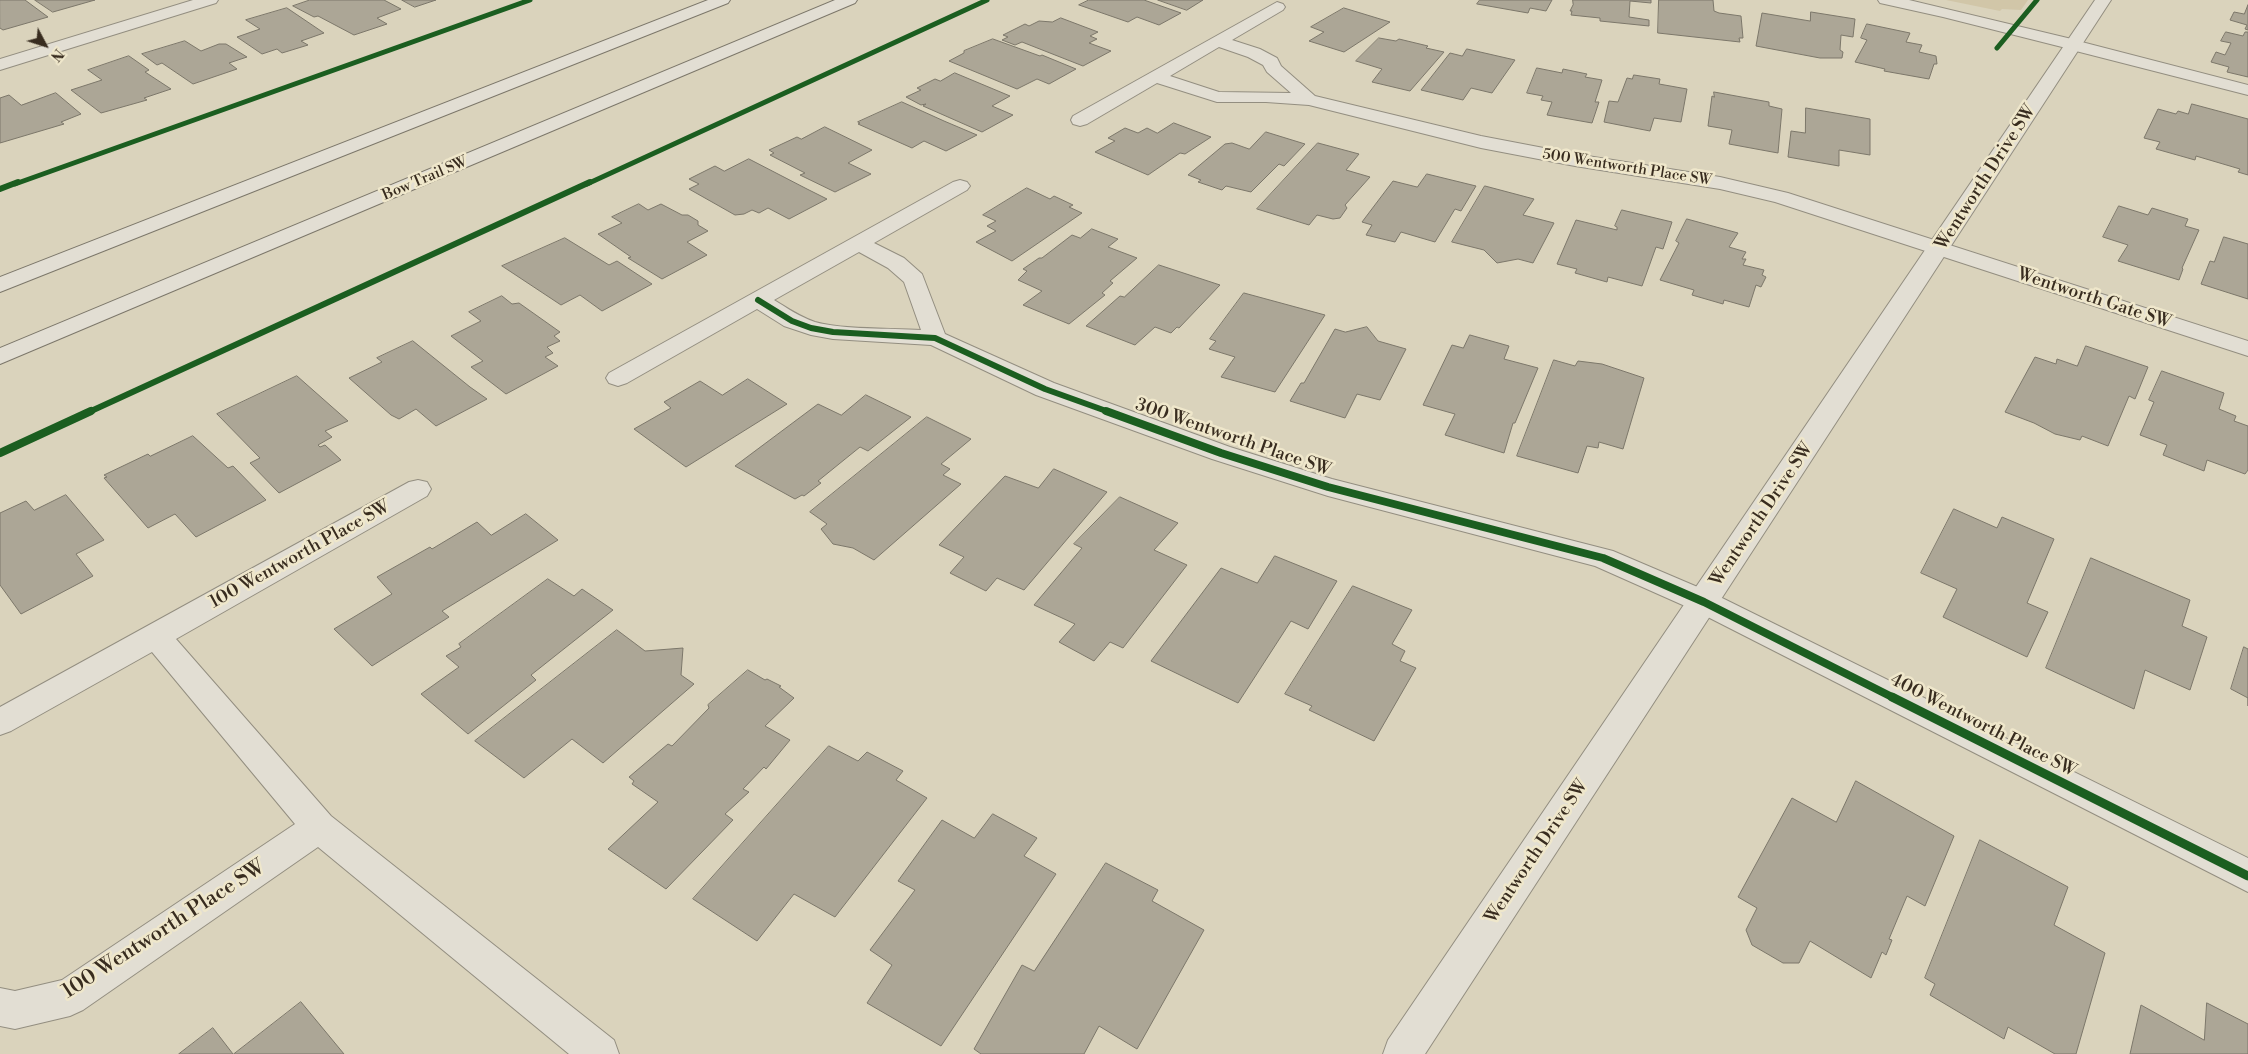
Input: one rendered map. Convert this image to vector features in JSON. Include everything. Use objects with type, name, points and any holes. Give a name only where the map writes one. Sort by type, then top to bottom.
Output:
[{"type":"street","points":[[0,65],[210,0]]},
{"type":"street","points":[[0,285],[722,0]]},
{"type":"street","name":"Bow Trail SW","points":[[0,357],[849,0]]},
{"type":"street","points":[[1886,0],[1944,12],[2248,90]]},
{"type":"street","name":"Wentworth Drive SW","points":[[1402,1054],[1940,248],[2103,0]]},
{"type":"street","points":[[1080,120],[1277,8]]},
{"type":"street","name":"500 Wentworth Place SW","points":[[1218,41],[1254,53],[1271,62],[1273,68],[1309,100]]},
{"type":"street","name":"500 Wentworth Place SW","points":[[1157,77],[1217,97],[1266,97],[1309,100],[1481,142],[1746,189],[1834,213],[1940,248]]},
{"type":"street","points":[[618,378],[960,186]]},
{"type":"street","points":[[858,244],[896,263],[914,279],[935,338]]},
{"type":"street","name":"Wentworth Gate SW","points":[[1940,248],[2248,350]]},
{"type":"street","name":"300 Wentworth Place SW","points":[[758,300],[792,321],[818,329],[833,332],[935,338],[1045,389],[1221,453],[1328,487],[1604,558],[1704,602]]},
{"type":"street","name":"100 Wentworth Place SW","points":[[0,722],[418,489]]},
{"type":"street","name":"400 Wentworth Place SW","points":[[1704,602],[2248,876]]},
{"type":"street","points":[[156,636],[319,827],[600,1054]]},
{"type":"street","name":"100 Wentworth Place SW","points":[[0,1006],[15,1010],[70,997],[319,827]]},
{"type":"shaded area","points":[[1946,0],[2028,0],[2021,10],[2002,9],[2000,11]]},
{"type":"building","points":[[0,0],[25,0],[48,17],[3,30],[0,28]]},
{"type":"building","points":[[35,0],[95,0],[53,12]]},
{"type":"building","points":[[310,0],[384,0],[401,9],[377,18],[387,24],[354,35],[318,16],[314,17],[293,6]]},
{"type":"building","points":[[402,0],[436,0],[415,7]]},
{"type":"building","points":[[1089,0],[1144,0],[1181,13],[1159,25],[1137,17],[1128,22],[1079,5]]},
{"type":"building","points":[[1158,0],[1203,0],[1187,10]]},
{"type":"building","points":[[1480,0],[1552,0],[1546,11],[1530,8],[1528,13],[1477,4]]},
{"type":"building","points":[[1573,0],[1651,0],[1651,3],[1630,1],[1629,17],[1649,20],[1649,26],[1600,21],[1600,18],[1571,15],[1572,11],[1570,11]]},
{"type":"building","points":[[1659,0],[1713,0],[1714,11],[1741,16],[1743,38],[1739,38],[1740,42],[1658,33]]},
{"type":"building","points":[[2248,5],[2248,30],[2245,29],[2247,25],[2230,20],[2234,12],[2244,14]]},
{"type":"building","points":[[287,8],[324,33],[301,41],[308,45],[282,53],[277,49],[262,54],[237,37],[260,29],[246,20]]},
{"type":"building","points":[[1344,8],[1390,22],[1344,52],[1309,41],[1324,32],[1311,27]]},
{"type":"building","points":[[1811,12],[1855,19],[1853,37],[1841,35],[1840,50],[1843,52],[1842,58],[1820,58],[1756,46],[1762,13],[1810,21]]},
{"type":"building","points":[[1061,18],[1098,32],[1090,36],[1097,39],[1089,43],[1111,51],[1083,66],[1022,42],[1015,45],[1002,40],[1008,37],[1003,35],[1025,24],[1029,26],[1039,21],[1052,22]]},
{"type":"building","points":[[1867,24],[1910,33],[1906,42],[1922,45],[1919,52],[1936,56],[1937,64],[1934,64],[1929,79],[1884,71],[1885,69],[1855,62],[1867,40],[1861,38]]},
{"type":"building","points":[[2226,32],[2243,36],[2245,32],[2248,32],[2248,77],[2227,72],[2229,67],[2211,62],[2216,52],[2225,55],[2231,43],[2221,41]]},
{"type":"building","points":[[1379,38],[1396,41],[1399,39],[1444,52],[1410,91],[1372,82],[1382,69],[1356,61]]},
{"type":"building","points":[[993,39],[1040,56],[1042,55],[1076,69],[1049,84],[1037,79],[1017,89],[949,61],[964,53],[964,51]]},
{"type":"building","points":[[185,41],[201,51],[219,44],[226,44],[247,57],[229,63],[237,69],[193,84],[162,63],[157,65],[142,54]]},
{"type":"building","points":[[1467,49],[1515,60],[1492,93],[1471,88],[1463,100],[1421,90],[1450,53],[1462,56]]},
{"type":"building","points":[[129,56],[149,70],[145,72],[171,89],[144,98],[147,100],[101,113],[71,90],[102,80],[88,70]]},
{"type":"building","points":[[1537,68],[1562,73],[1563,69],[1587,74],[1585,77],[1602,80],[1595,102],[1599,102],[1592,123],[1547,115],[1552,102],[1541,100],[1543,96],[1527,93]]},
{"type":"building","points":[[955,73],[1010,96],[992,106],[1013,115],[982,132],[923,106],[926,104],[921,105],[906,97],[921,90],[917,88],[935,79],[940,81]]},
{"type":"building","points":[[1634,75],[1660,79],[1659,84],[1687,89],[1681,122],[1654,118],[1650,131],[1604,122],[1609,101],[1618,102],[1627,78],[1632,79]]},
{"type":"building","points":[[1714,92],[1769,102],[1769,106],[1782,109],[1778,153],[1729,144],[1732,130],[1708,126]]},
{"type":"building","points":[[56,93],[81,114],[61,122],[64,124],[0,143],[0,98],[9,95],[21,105]]},
{"type":"building","points":[[902,102],[977,135],[946,151],[924,141],[912,148],[858,124],[860,123],[858,122]]},
{"type":"building","points":[[2192,104],[2248,119],[2248,175],[2238,172],[2240,169],[2196,156],[2195,160],[2156,149],[2160,142],[2144,138],[2158,109],[2176,114],[2178,111],[2188,114]]},
{"type":"building","points":[[1806,108],[1870,119],[1870,155],[1839,150],[1839,166],[1788,157],[1791,131],[1805,133]]},
{"type":"building","points":[[1174,123],[1211,137],[1185,154],[1180,153],[1148,175],[1095,152],[1115,141],[1108,138],[1125,128],[1138,133],[1147,128],[1157,133]]},
{"type":"building","points":[[825,127],[872,150],[848,163],[871,174],[835,192],[800,175],[805,173],[770,155],[774,153],[769,150],[797,137],[801,139]]},
{"type":"building","points":[[1266,132],[1305,144],[1284,166],[1279,164],[1251,192],[1226,186],[1222,190],[1198,182],[1201,180],[1188,175],[1225,144],[1232,143],[1249,149]]},
{"type":"building","points":[[1318,143],[1359,154],[1346,170],[1370,177],[1345,205],[1347,208],[1340,218],[1333,219],[1317,215],[1309,225],[1257,209]]},
{"type":"building","points":[[749,159],[827,199],[789,219],[768,208],[759,213],[752,210],[744,214],[735,215],[689,189],[699,184],[689,179],[715,166],[724,171]]},
{"type":"building","points":[[1427,174],[1476,186],[1461,211],[1455,209],[1435,242],[1401,232],[1395,242],[1366,235],[1372,225],[1362,222],[1393,181],[1417,187]]},
{"type":"building","points":[[1485,186],[1534,199],[1523,215],[1554,223],[1533,263],[1518,259],[1497,263],[1484,250],[1452,242]]},
{"type":"building","points":[[1027,188],[1050,199],[1054,196],[1073,205],[1069,207],[1082,213],[1012,261],[976,242],[996,231],[987,226],[996,221],[983,215]]},
{"type":"building","points":[[639,204],[648,210],[661,204],[698,221],[698,225],[708,231],[687,242],[707,255],[662,279],[628,258],[631,257],[598,234],[622,223],[612,217]]},
{"type":"building","points":[[2119,206],[2148,215],[2152,208],[2188,219],[2185,226],[2199,230],[2182,268],[2179,280],[2118,261],[2128,245],[2103,237]]},
{"type":"building","points":[[1622,210],[1672,222],[1663,249],[1656,247],[1642,286],[1608,277],[1607,282],[1575,273],[1577,269],[1557,264],[1576,220],[1617,230],[1615,226]]},
{"type":"building","points":[[1687,219],[1738,233],[1729,247],[1746,252],[1742,259],[1746,259],[1743,265],[1764,270],[1762,275],[1766,277],[1761,287],[1756,285],[1749,307],[1724,300],[1723,304],[1692,295],[1694,290],[1660,280],[1679,243],[1676,241]]},
{"type":"building","points":[[1092,229],[1118,239],[1108,247],[1137,258],[1110,281],[1113,283],[1102,293],[1105,295],[1069,324],[1023,305],[1042,291],[1018,280],[1027,271],[1023,269],[1039,258],[1042,258],[1072,235],[1080,238]]},
{"type":"building","points":[[2224,237],[2248,244],[2248,299],[2201,284],[2210,261],[2214,262]]},
{"type":"building","points":[[565,238],[609,265],[617,261],[652,284],[602,311],[580,295],[561,305],[502,266]]},
{"type":"building","points":[[1159,265],[1220,285],[1179,328],[1177,327],[1171,333],[1155,327],[1135,345],[1086,326],[1120,296],[1124,297]]},
{"type":"building","points":[[1244,293],[1325,315],[1275,392],[1221,377],[1235,357],[1209,349],[1216,341],[1210,339]]},
{"type":"building","points":[[502,296],[512,304],[519,303],[560,332],[554,336],[560,341],[547,347],[553,353],[545,357],[558,366],[506,394],[471,367],[483,361],[451,336],[481,321],[469,312]]},
{"type":"building","points":[[1367,327],[1378,341],[1406,349],[1380,400],[1357,394],[1345,418],[1290,401],[1301,383],[1304,383],[1335,329],[1345,332]]},
{"type":"building","points":[[1470,335],[1509,346],[1504,359],[1538,368],[1515,423],[1513,423],[1504,453],[1445,435],[1455,414],[1423,405],[1452,345],[1463,348]]},
{"type":"building","points":[[413,341],[487,399],[436,426],[416,409],[399,419],[391,415],[349,378],[382,362],[377,358]]},
{"type":"building","points":[[2086,346],[2148,367],[2135,399],[2129,396],[2108,446],[2082,436],[2080,440],[2055,434],[2034,423],[2005,412],[2035,357],[2056,364],[2057,359],[2077,366]]},
{"type":"building","points":[[1554,360],[1575,366],[1578,361],[1602,364],[1644,378],[1623,449],[1599,442],[1598,448],[1587,446],[1578,473],[1517,456]]},
{"type":"building","points":[[2162,371],[2224,393],[2219,409],[2236,416],[2234,421],[2248,426],[2248,470],[2245,474],[2207,460],[2204,471],[2163,455],[2167,445],[2140,435],[2154,402],[2149,400]]},
{"type":"building","points":[[297,376],[348,421],[325,431],[332,437],[318,445],[320,447],[325,445],[341,460],[279,493],[250,463],[260,458],[217,414]]},
{"type":"building","points":[[748,379],[787,404],[686,467],[634,429],[671,408],[664,402],[700,381],[722,395]]},
{"type":"building","points":[[866,395],[911,417],[868,451],[860,447],[818,481],[821,483],[804,496],[802,495],[795,499],[735,466],[818,404],[841,415]]},
{"type":"building","points":[[927,417],[971,439],[941,464],[950,469],[943,475],[961,484],[874,560],[853,548],[833,544],[821,529],[827,524],[810,512]]},
{"type":"building","points":[[193,436],[228,468],[233,466],[266,500],[196,537],[175,514],[148,528],[104,478],[107,477],[104,475],[148,454],[150,456]]},
{"type":"building","points":[[1054,469],[1107,492],[1024,590],[997,578],[986,591],[950,573],[964,557],[939,545],[1005,476],[1038,488]]},
{"type":"building","points":[[66,495],[104,540],[76,554],[93,576],[21,614],[0,585],[0,513],[26,501],[34,510]]},
{"type":"building","points":[[1120,497],[1178,523],[1154,550],[1187,565],[1123,648],[1110,642],[1094,661],[1059,642],[1075,624],[1034,605],[1082,548],[1074,544]]},
{"type":"building","points":[[1954,509],[1997,528],[2002,517],[2054,539],[2027,603],[2048,612],[2027,657],[1943,617],[1957,589],[1921,573]]},
{"type":"building","points":[[526,514],[558,540],[442,611],[449,617],[372,666],[334,629],[392,594],[377,577],[430,547],[432,549],[477,522],[491,535]]},
{"type":"building","points":[[1275,556],[1337,581],[1308,629],[1291,621],[1238,703],[1151,661],[1221,568],[1257,583]]},
{"type":"building","points":[[2091,558],[2190,600],[2182,626],[2207,637],[2190,690],[2145,670],[2134,709],[2046,668]]},
{"type":"building","points":[[548,579],[574,596],[582,589],[613,610],[531,675],[536,680],[468,734],[421,694],[459,667],[446,656],[461,647],[459,644]]},
{"type":"building","points":[[1353,586],[1412,610],[1392,644],[1405,651],[1400,661],[1416,668],[1374,741],[1309,710],[1312,706],[1285,694]]},
{"type":"building","points":[[617,630],[645,651],[683,648],[681,675],[694,684],[603,763],[572,739],[524,778],[475,741]]},
{"type":"building","points":[[2244,647],[2248,649],[2248,698],[2231,689]]},
{"type":"building","points":[[748,670],[765,680],[767,679],[781,686],[779,687],[794,698],[765,726],[790,740],[766,769],[764,767],[743,789],[749,792],[725,814],[733,820],[666,889],[608,849],[658,802],[632,784],[634,781],[629,777],[668,744],[672,746],[709,708],[708,705]]},
{"type":"building","points":[[829,746],[858,761],[867,752],[903,771],[896,780],[927,798],[835,917],[794,894],[757,941],[693,899]]},
{"type":"building","points":[[1856,781],[1954,836],[1925,906],[1907,896],[1889,939],[1892,940],[1886,955],[1882,952],[1871,978],[1810,941],[1799,963],[1783,963],[1752,945],[1746,930],[1757,908],[1738,897],[1792,798],[1836,822]]},
{"type":"building","points":[[993,814],[1037,838],[1024,856],[1056,874],[941,1046],[867,1003],[892,965],[870,950],[915,890],[898,881],[942,820],[974,838]]},
{"type":"building","points":[[1980,840],[2068,887],[2054,925],[2105,953],[2076,1054],[2055,1054],[2008,1027],[2004,1039],[1930,995],[1935,984],[1925,978]]},
{"type":"building","points":[[1106,863],[1158,890],[1152,901],[1204,930],[1137,1049],[1099,1026],[1084,1054],[981,1054],[974,1049],[1022,965],[1034,971]]},
{"type":"building","points":[[301,1002],[344,1054],[234,1054]]},
{"type":"building","points":[[2207,1003],[2248,1024],[2248,1054],[2130,1054],[2141,1005],[2204,1040]]},
{"type":"building","points":[[213,1028],[233,1054],[179,1054]]},
{"type":"cycle path","points":[[0,189],[530,0]]},
{"type":"cycle path","points":[[0,453],[987,0]]},
{"type":"cycle path","points":[[1997,48],[2037,0]]},
{"type":"cycle path","points":[[758,300],[792,321],[811,328],[833,332],[935,338],[1045,389],[1221,453],[1328,487],[1603,558],[1704,602],[2248,876]]}]
